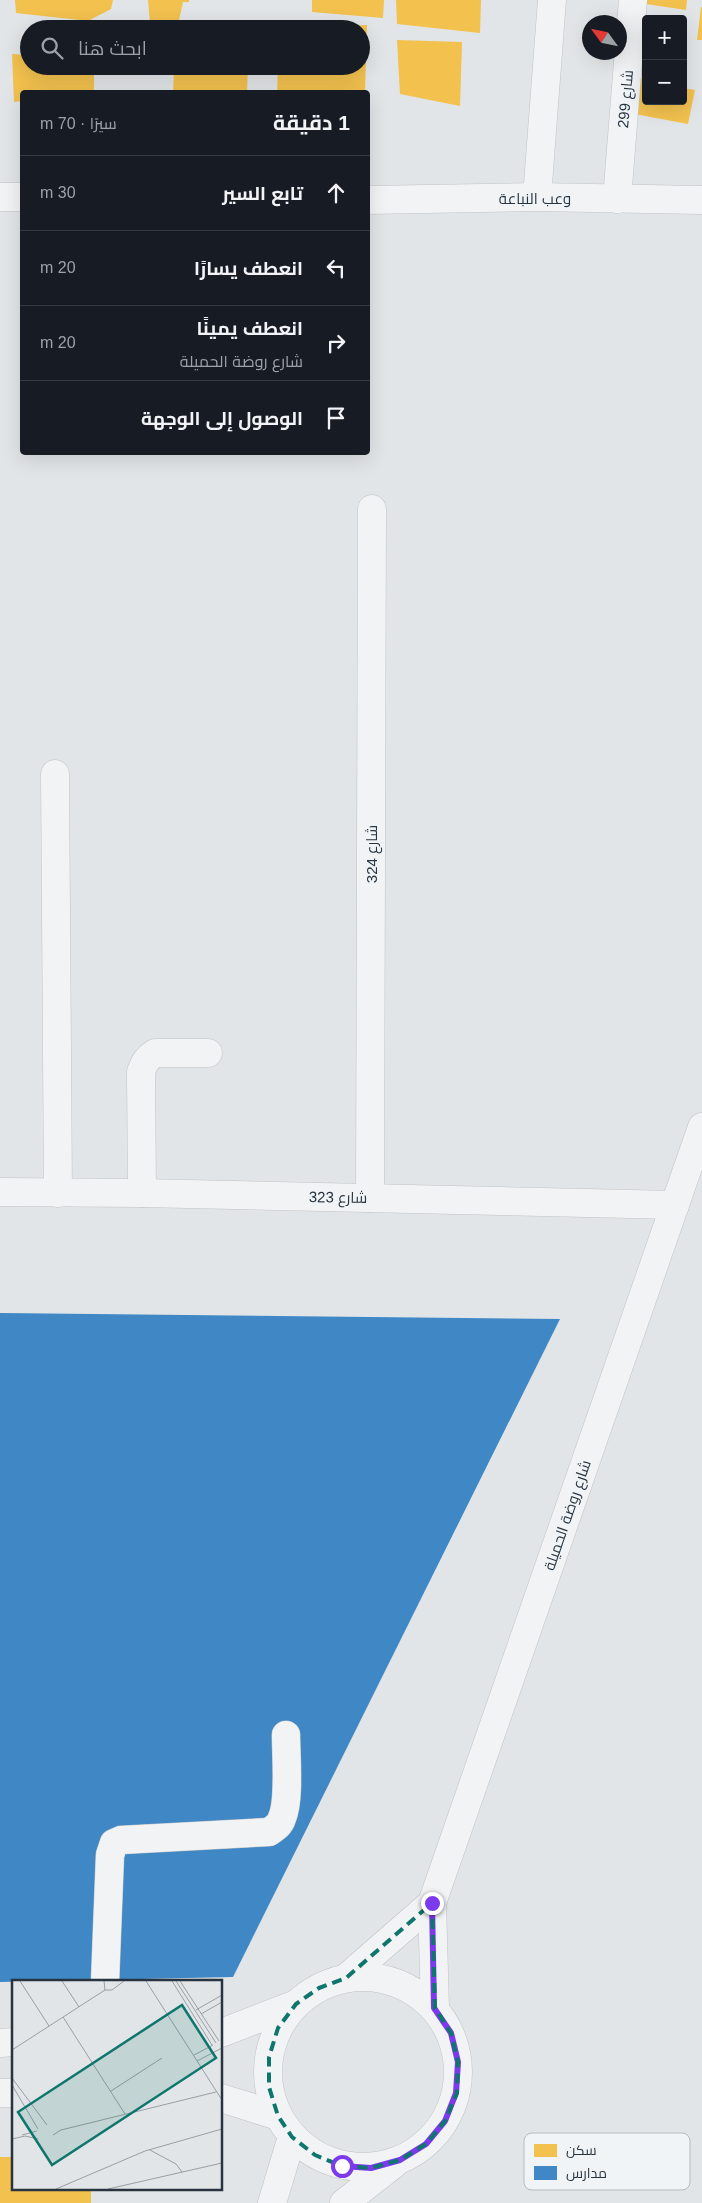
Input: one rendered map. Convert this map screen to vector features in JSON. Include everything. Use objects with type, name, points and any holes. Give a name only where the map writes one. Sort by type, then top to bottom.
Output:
[{"type":"street","points":[[537,197],[552,0]]},
{"type":"street","name":"شارع 299","points":[[617,199],[633,0]]},
{"type":"street","points":[[0,196],[20,197]]},
{"type":"street","name":"وعب النباعة","points":[[370,200],[537,197],[702,200]]},
{"type":"street","name":"شارع 324","points":[[370,1198],[372,509]]},
{"type":"street","points":[[55,774],[58,1193]]},
{"type":"street","points":[[142,1193],[142,1072],[144,1064],[155,1053],[208,1052]]},
{"type":"street","name":"شارع روضة الحميلة","points":[[434,2008],[432,1903],[702,1127]]},
{"type":"street","name":"شارع 323","points":[[0,1192],[142,1193],[675,1204]]},
{"type":"street","points":[[106,1980],[110,1855],[114,1842],[121,1840],[269,1832],[277,1827],[285,1806],[286,1735]]},
{"type":"street","name":"شارع روضة الحميلة","points":[[346,1978],[432,1903]]},
{"type":"street","points":[[222,2033],[296,2004],[319,1988],[346,1978],[378,1978],[409,1988],[434,2008],[451,2033],[458,2062],[456,2093],[445,2121],[426,2144],[400,2160],[344,2203]]},
{"type":"street","points":[[272,2203],[285,2126],[269,2087],[269,2057],[278,2028],[296,2004]]},
{"type":"street","points":[[222,2098],[285,2126],[315,2155],[342,2166],[371,2168],[400,2160]]},
{"type":"highlighted area","points":[[432,1903],[435,2008],[451,2033],[458,2062],[457,2093],[445,2121],[426,2144],[400,2160],[371,2168],[342,2166],[315,2155],[292,2137],[278,2116],[269,2087],[269,2057],[278,2028],[296,2004],[319,1988],[346,1978]]},
{"type":"building: سكن","points":[[15,0],[113,0],[111,9],[90,20],[16,13]]},
{"type":"building: سكن","points":[[148,0],[189,0],[189,2],[183,2],[179,20],[150,20]]},
{"type":"building: سكن","points":[[312,0],[384,0],[383,18],[312,12]]},
{"type":"building: سكن","points":[[396,0],[481,0],[480,33],[397,24]]},
{"type":"building: سكن","points":[[640,0],[687,0],[686,10],[639,3]]},
{"type":"building: سكن","points":[[701,7],[702,40],[697,40]]},
{"type":"building: سكن","points":[[397,40],[462,42],[460,106],[400,94]]},
{"type":"building: سكن","points":[[12,54],[20,54],[20,75],[94,75],[94,90],[20,90],[20,101],[14,102]]},
{"type":"building: سكن","points":[[174,75],[248,75],[247,90],[173,90]]},
{"type":"building: سكن","points":[[278,75],[366,75],[365,90],[277,90]]},
{"type":"building: سكن","points":[[635,78],[642,79],[642,105],[687,105],[687,89],[695,90],[688,124],[629,113]]},
{"type":"building: سكن","points":[[38,1483],[221,1483],[215,1619],[35,1612]]},
{"type":"building: سكن","points":[[0,2157],[12,2157],[12,2190],[91,2190],[91,2203],[0,2203]]},
{"type":"building: مدارس","points":[[0,1313],[560,1319],[233,1977],[12,1980],[12,1982],[0,1982]]},
{"type":"route","points":[[342,2166],[371,2168],[400,2160],[426,2144],[445,2121],[456,2093],[458,2062],[451,2033],[434,2008],[432,1903]]}]
